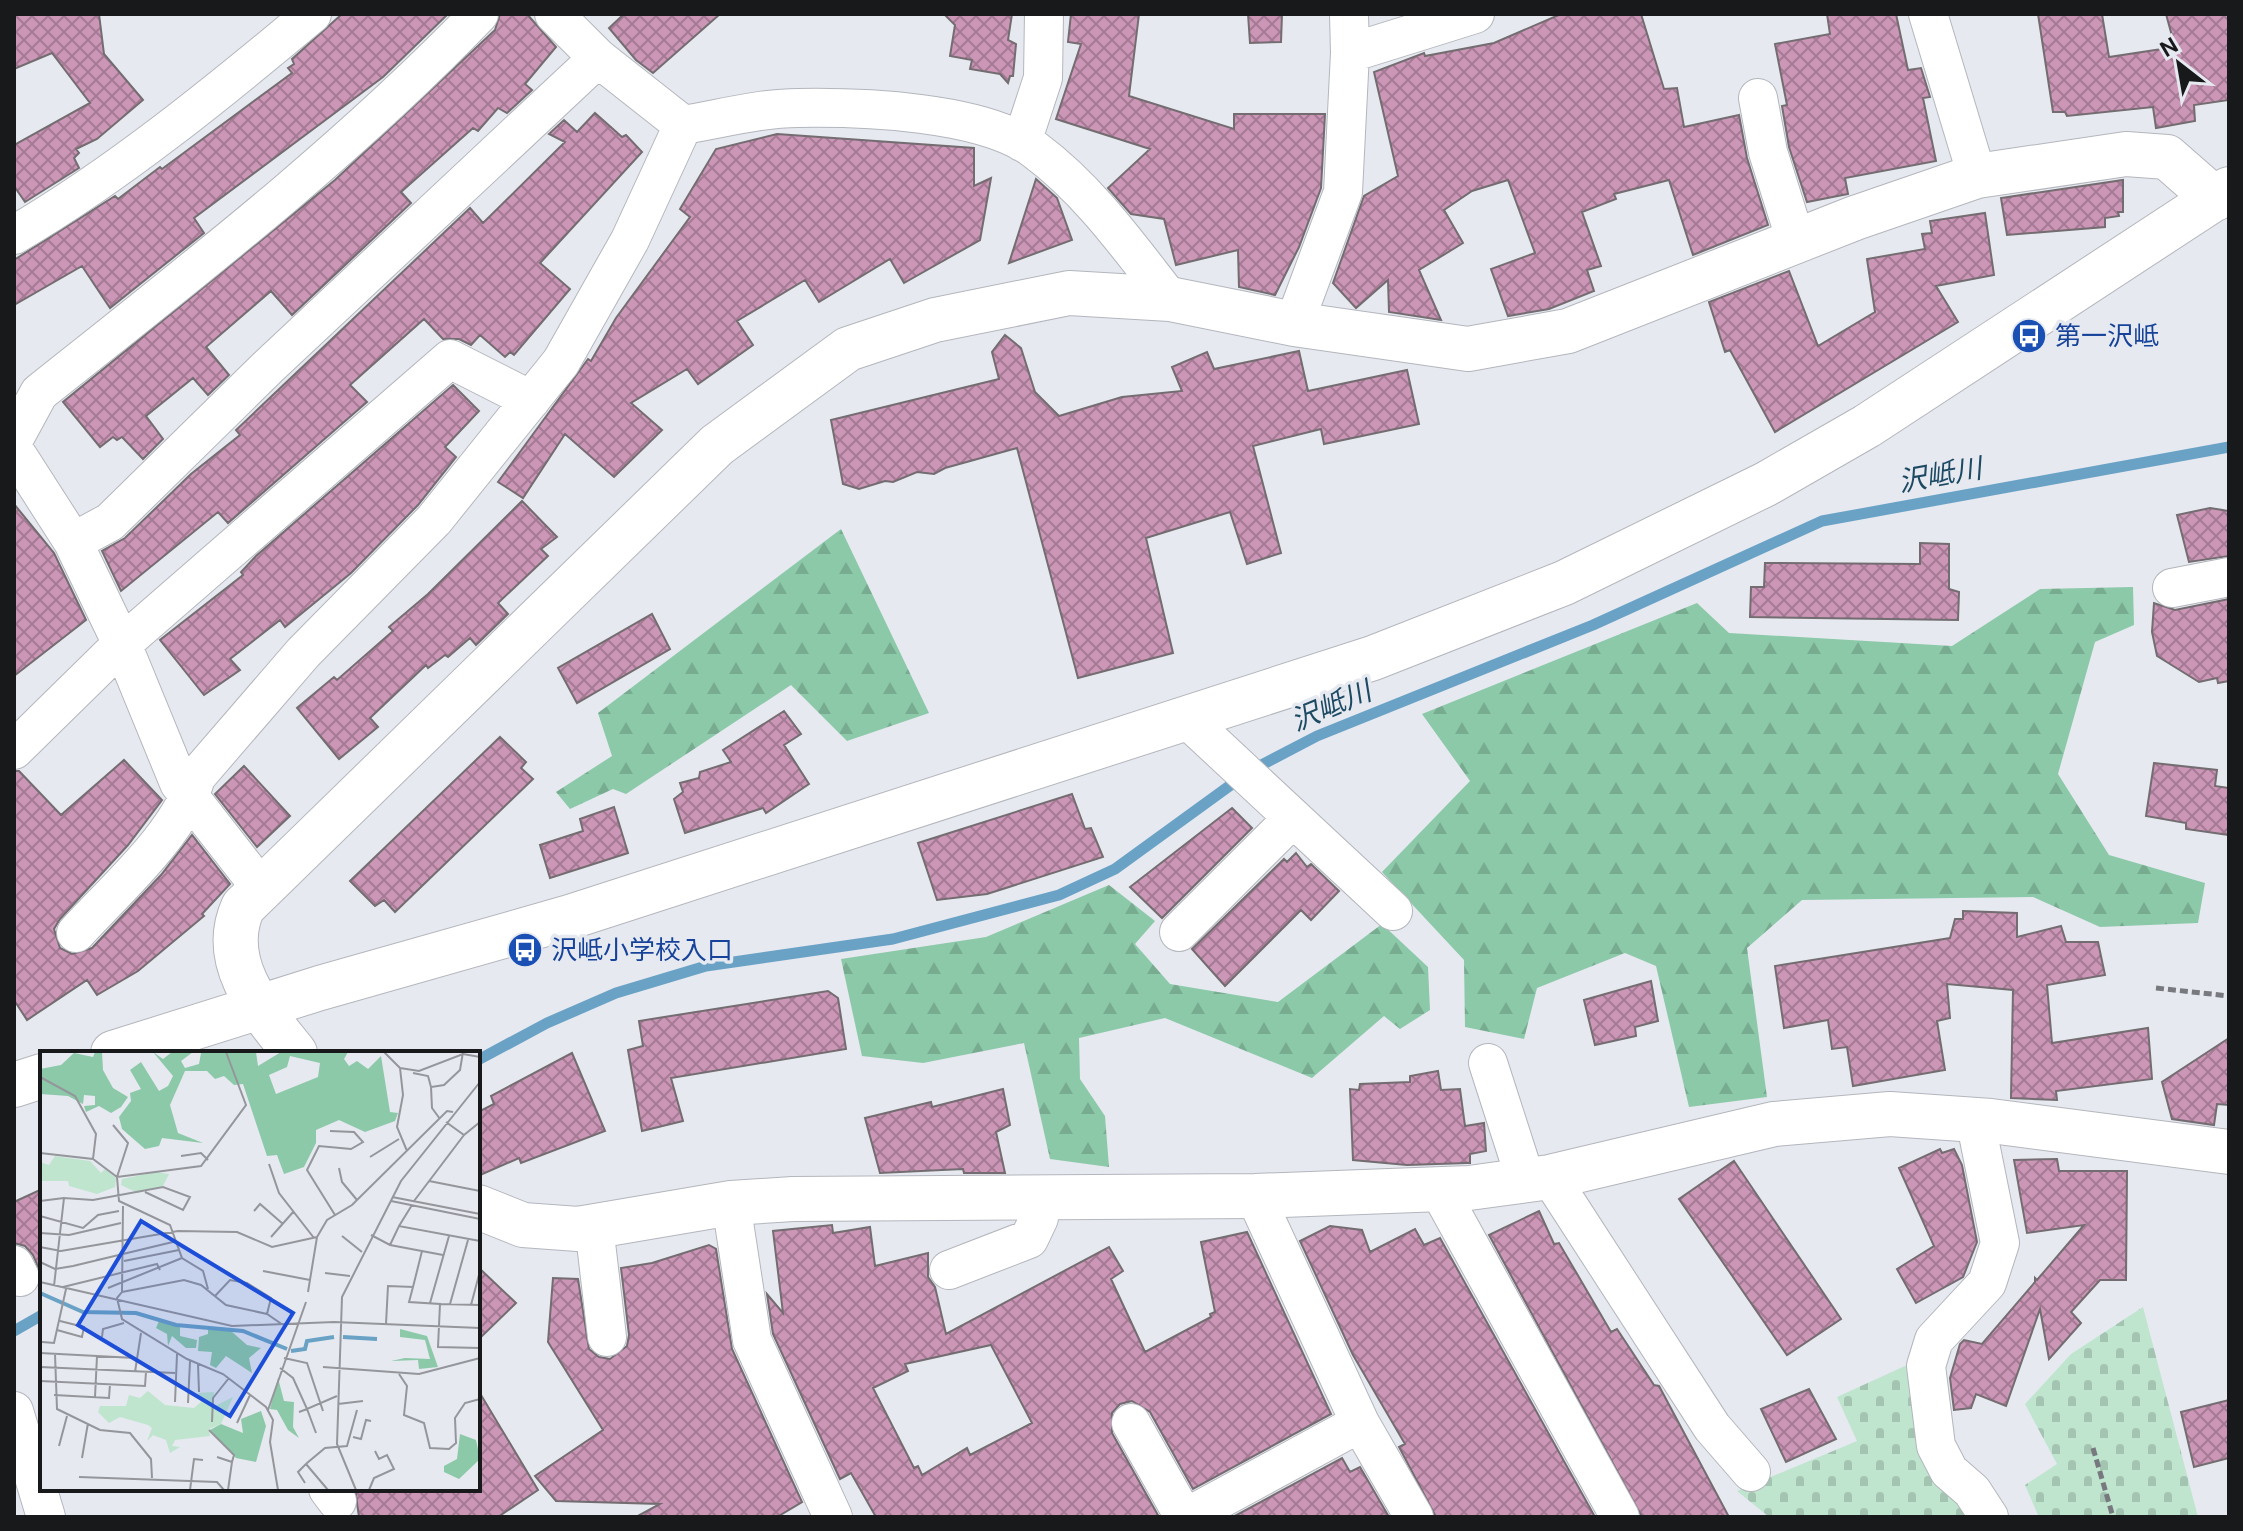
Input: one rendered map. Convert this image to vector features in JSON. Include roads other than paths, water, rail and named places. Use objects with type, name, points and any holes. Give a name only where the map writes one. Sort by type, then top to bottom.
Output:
[{"type":"street","points":[[14,235],[49,215],[240,74],[312,14]]},
{"type":"street","points":[[14,439],[39,393],[296,187],[417,78],[479,14]]},
{"type":"street","points":[[554,14],[598,58],[683,125],[796,107],[935,115],[995,128],[1035,150],[1107,218],[1170,299]]},
{"type":"street","points":[[1022,142],[1043,78],[1044,14]]},
{"type":"street","points":[[1294,324],[1343,192],[1349,14]]},
{"type":"street","points":[[1350,53],[1475,14]]},
{"type":"street","points":[[1928,14],[1977,176]]},
{"type":"street","points":[[73,542],[110,522],[280,357],[598,58]]},
{"type":"street","points":[[1758,98],[1768,152],[1796,241]]},
{"type":"street","points":[[76,933],[171,827],[190,799],[196,777],[303,653],[434,520],[561,362],[630,240],[683,125]]},
{"type":"street","points":[[119,1051],[260,1007],[570,917],[1187,719],[1458,626],[1673,532],[1867,426],[2222,194],[2167,157],[2126,154],[1977,176],[1796,241],[1568,331],[1468,349],[1294,324],[1170,299],[1069,293],[935,320],[848,349],[717,445],[243,907],[235,925],[234,940],[245,983],[260,1007],[293,1051]]},
{"type":"street","points":[[14,750],[122,644],[450,359],[531,400]]},
{"type":"street","points":[[14,450],[73,542],[122,644],[179,783],[261,888]]},
{"type":"street","points":[[2172,588],[2229,577]]},
{"type":"street","points":[[1187,719],[1393,911]]},
{"type":"street","points":[[1179,932],[1292,819]]},
{"type":"street","points":[[1488,1063],[1538,1179],[1712,1427],[1751,1472]]},
{"type":"street","points":[[14,1085],[40,1077]]},
{"type":"street","points":[[480,1208],[523,1225],[578,1229],[731,1203],[793,1199],[1255,1196],[1439,1190],[1538,1179],[1714,1136],[1828,1116],[1890,1114],[1975,1119],[2229,1152]]},
{"type":"street","points":[[1975,1119],[2000,1243],[1987,1283],[1934,1340],[1926,1366],[1936,1446],[1949,1471],[1972,1491],[1989,1517]]},
{"type":"street","points":[[1439,1190],[1608,1513]]},
{"type":"street","points":[[1255,1196],[1360,1423],[1414,1517]]},
{"type":"street","points":[[949,1270],[1029,1239],[1039,1218],[1035,1197]]},
{"type":"street","points":[[731,1203],[752,1340],[833,1517]]},
{"type":"street","points":[[594,1226],[607,1337]]},
{"type":"street","points":[[14,1411],[46,1517]]},
{"type":"street","points":[[1131,1423],[1193,1516],[1360,1423]]},
{"type":"street","points":[[58,1517],[68,1514],[69,1517]]},
{"type":"waterway","name":"沢岻川","points":[[480,1059],[547,1023],[616,993],[706,966],[893,939],[1059,895],[1115,869],[1250,771],[1317,736],[1593,625],[1822,521],[2229,447]]},
{"type":"waterway","name":"沢岻川","points":[[14,1331],[40,1316]]},
{"type":"place","name":"第一沢岻","points":[[2029,336]]},
{"type":"place","name":"沢岻小学校入口","points":[[525,950]]}]
